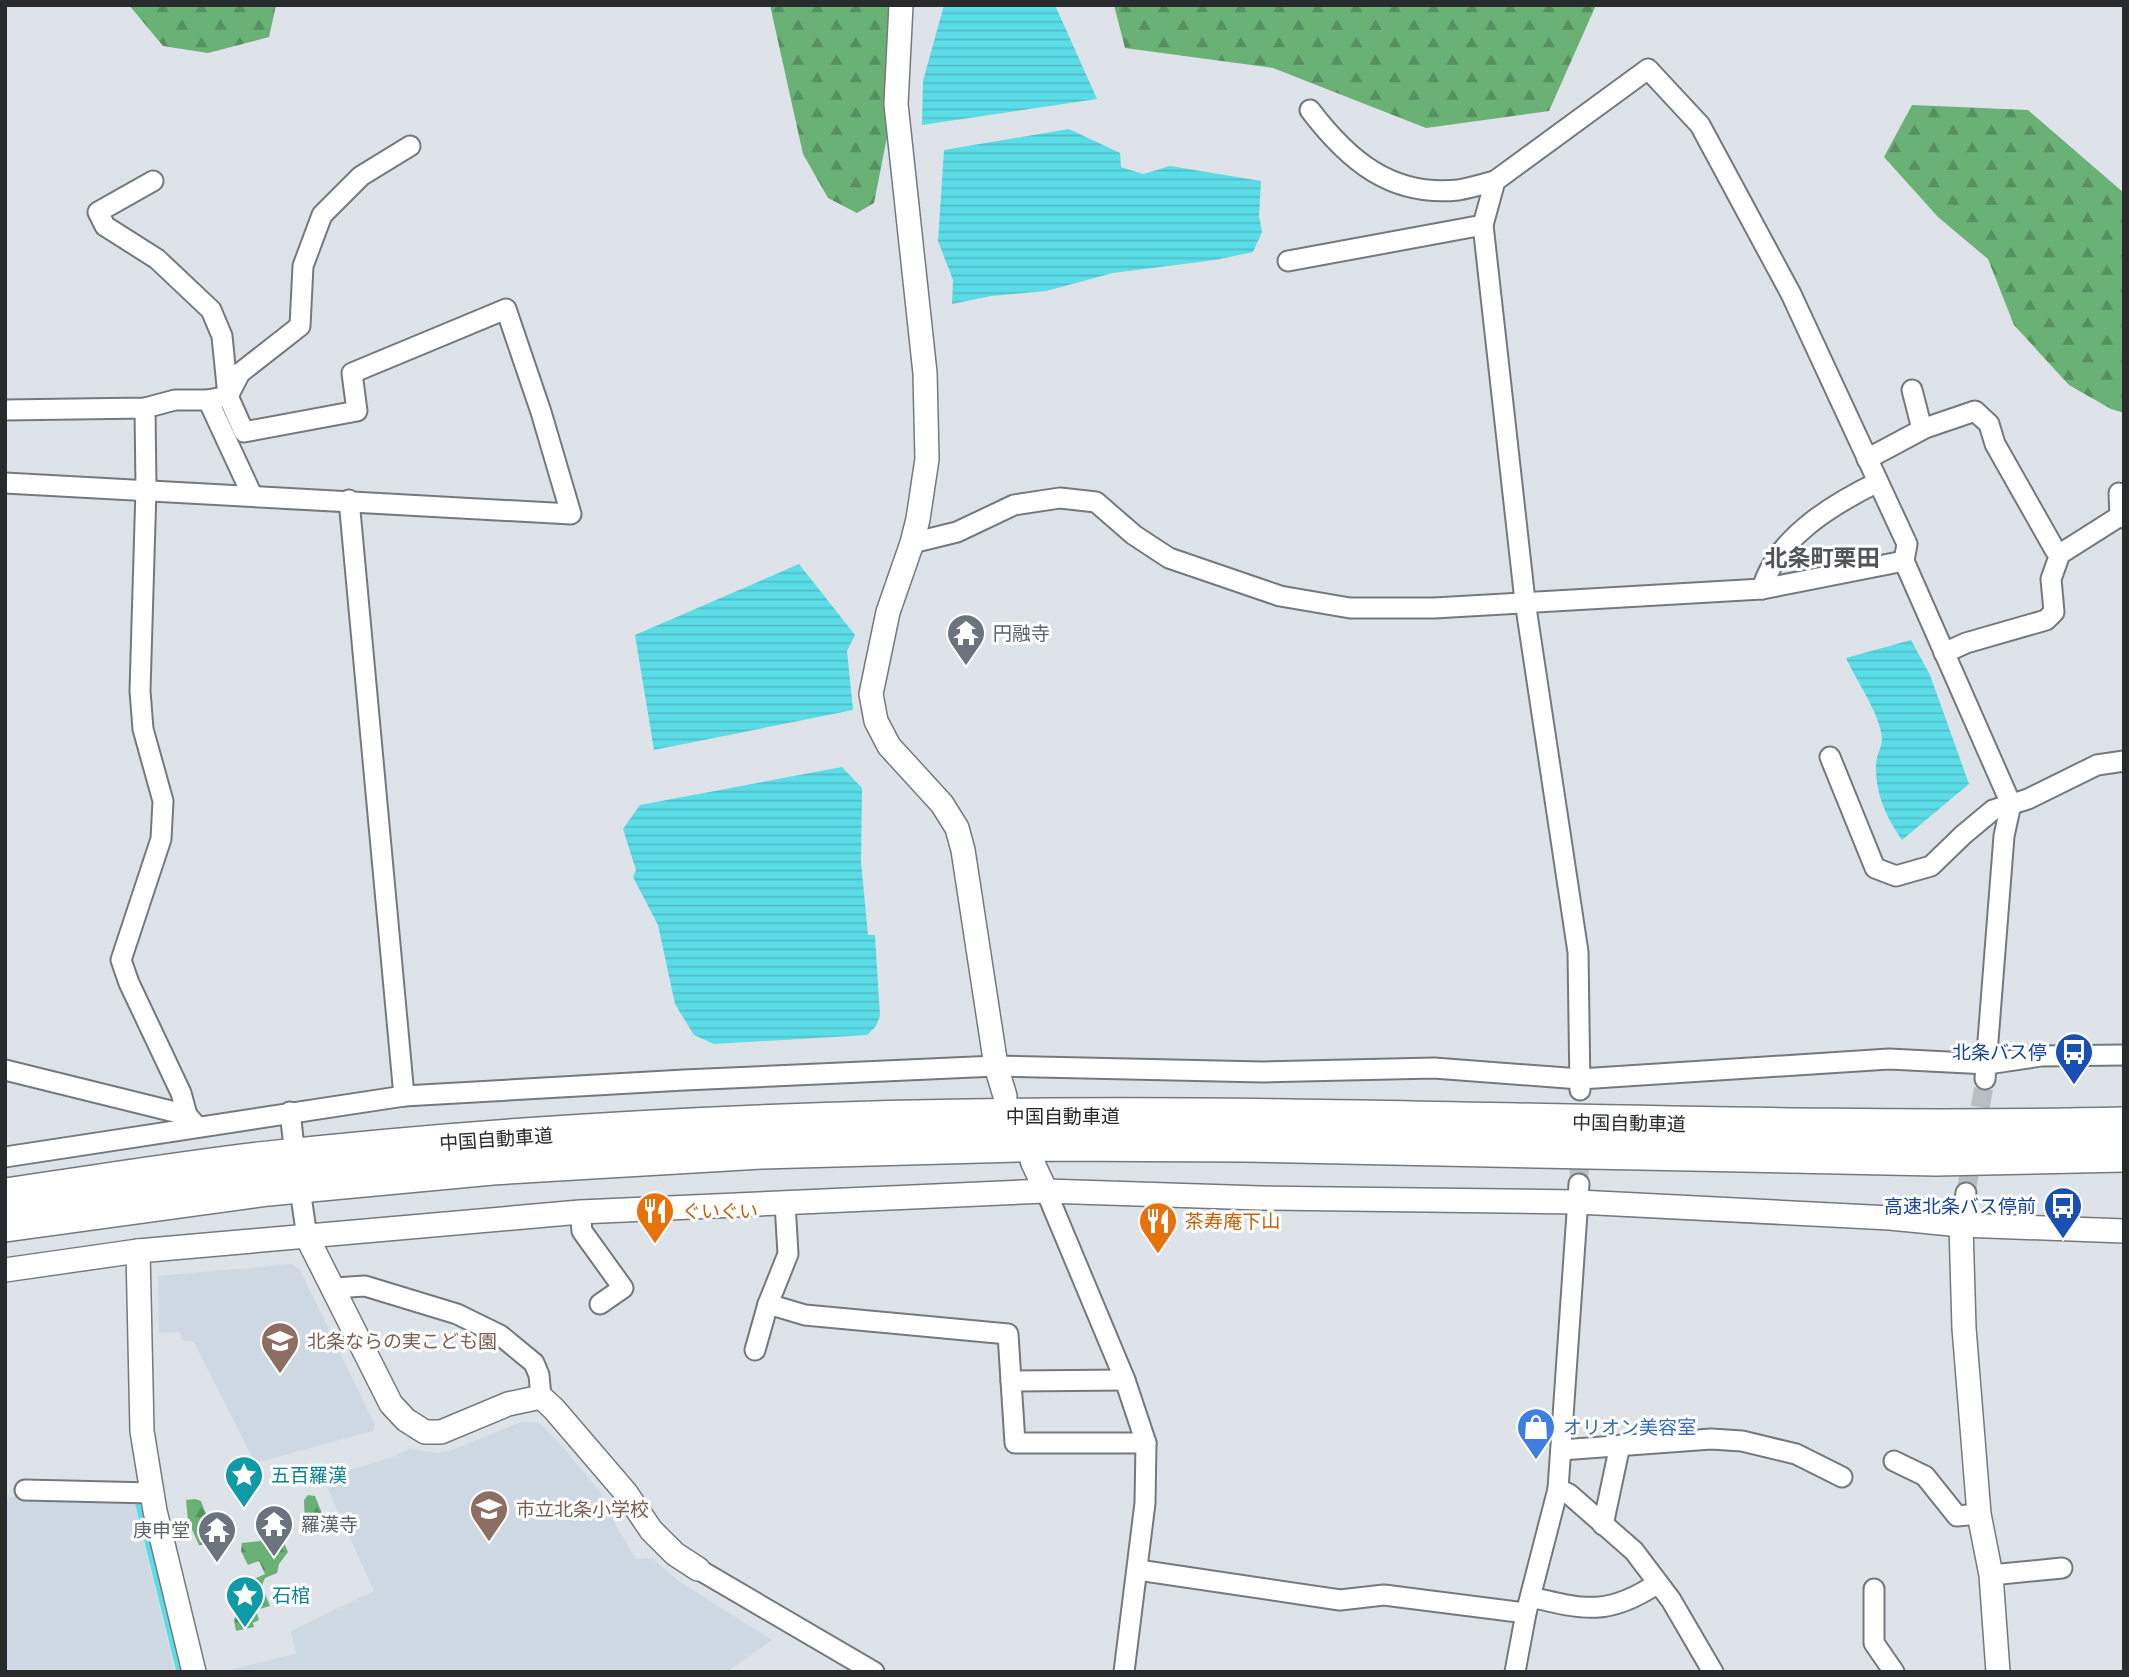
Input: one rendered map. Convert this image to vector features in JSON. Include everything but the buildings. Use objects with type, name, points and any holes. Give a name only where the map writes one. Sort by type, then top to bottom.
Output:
[{"type":"highway","name":"中国自動車道","points":[[204,1182],[258,1160],[481,1140],[754,1122],[1044,1116],[1434,1118],[1938,1129],[2124,1125]]},
{"type":"highway","name":"中国自動車道","points":[[5,1224],[28,1202],[204,1182],[268,1188],[506,1166],[761,1151],[1050,1143],[1258,1144],[1936,1158],[2124,1154]]},
{"type":"street","points":[[901,5],[897,104],[925,373],[927,447],[920,507],[912,543],[888,612],[871,694],[876,721],[889,746],[942,804],[957,828],[963,850],[996,1066],[1005,1096]]},
{"type":"street","points":[[1310,110],[1331,137],[1354,159],[1384,179],[1418,189],[1459,190],[1495,181],[1648,69],[1700,125],[1791,295],[1907,544],[1904,561],[2011,804],[2004,836],[1986,1071]]},
{"type":"street","points":[[228,396],[240,373],[300,326],[303,266],[322,215],[360,176],[410,146]]},
{"type":"street","points":[[5,483],[571,514],[506,309],[352,373],[357,411],[244,432],[228,396],[222,336],[211,310],[157,259],[105,226],[98,212],[153,181]]},
{"type":"street","points":[[1495,181],[1483,225],[1525,601],[1577,941],[1580,1084]]},
{"type":"street","points":[[1288,261],[1483,225]]},
{"type":"street","points":[[1912,390],[1922,429]]},
{"type":"street","points":[[5,410],[145,408],[175,400],[208,400],[228,396]]},
{"type":"street","points":[[208,400],[253,495]]},
{"type":"street","points":[[145,408],[146,489],[140,691],[143,729],[163,801],[161,839],[121,960],[192,1121]]},
{"type":"street","points":[[1867,458],[1922,429],[1975,411],[1989,424],[1995,444],[2055,550],[2060,554]]},
{"type":"street","points":[[1762,589],[1767,569],[1793,539],[1854,494],[1878,482]]},
{"type":"street","points":[[1944,653],[1966,643],[2046,620],[2054,612],[2052,579],[2060,554],[2122,517],[2119,493]]},
{"type":"street","points":[[912,543],[957,532],[1014,505],[1060,498],[1096,502],[1134,535],[1169,558],[1280,596],[1350,608],[1434,608],[1762,589],[1904,561]]},
{"type":"street","points":[[349,500],[404,1096]]},
{"type":"street","points":[[1830,757],[1875,868],[1896,876],[1931,866],[1993,810],[2028,799],[2097,765],[2124,761]]},
{"type":"street","points":[[5,1157],[192,1121],[290,1112],[404,1096],[698,1079],[996,1066],[1249,1072],[1434,1068],[1580,1084],[1889,1059],[1986,1071],[2041,1056],[2124,1055]]},
{"type":"street","points":[[5,1070],[192,1121]]},
{"type":"street","points":[[290,1112],[293,1138]]},
{"type":"street","points":[[1032,1161],[1125,1380],[1146,1443],[1145,1503],[1124,1672]]},
{"type":"street","points":[[5,1270],[138,1251],[580,1212],[1046,1191],[1260,1198],[1579,1193],[1961,1225],[2124,1231]]},
{"type":"street","points":[[1515,1672],[1558,1489],[1579,1193]]},
{"type":"street","points":[[1966,1193],[1961,1225],[1964,1328],[1979,1514],[1991,1575],[1998,1672]]},
{"type":"street","points":[[302,1203],[307,1237],[391,1404],[406,1420],[425,1432],[441,1432],[508,1404],[541,1397]]},
{"type":"street","points":[[754,1350],[768,1304],[788,1254],[785,1203]]},
{"type":"street","points":[[580,1212],[582,1231],[623,1288],[600,1304]]},
{"type":"street","points":[[138,1251],[142,1431],[152,1493],[194,1672]]},
{"type":"street","points":[[334,1288],[365,1286],[457,1314],[500,1335],[534,1363],[539,1375],[541,1397],[626,1493],[652,1530],[675,1554],[874,1672]]},
{"type":"street","points":[[768,1304],[805,1315],[1008,1334],[1015,1443],[1146,1443]]},
{"type":"street","points":[[1011,1381],[1125,1380]]},
{"type":"street","points":[[1561,1450],[1711,1439],[1742,1441],[1796,1454],[1842,1477]]},
{"type":"street","points":[[1603,1525],[1620,1445]]},
{"type":"street","points":[[1894,1461],[1925,1476],[1956,1516],[1979,1514]]},
{"type":"street","points":[[1558,1489],[1569,1494],[1634,1551],[1671,1600],[1713,1672]]},
{"type":"street","points":[[25,1490],[152,1493]]},
{"type":"street","points":[[1991,1575],[2062,1568]]},
{"type":"street","points":[[1138,1570],[1340,1600],[1384,1595],[1589,1609],[1638,1597],[1658,1583]]},
{"type":"street","points":[[1874,1589],[1874,1643],[1894,1672]]},
{"type":"shaded area","name":"北条ならの実こども園","points":[[292,1264],[300,1270],[375,1425],[373,1431],[255,1463],[194,1342],[182,1340],[180,1332],[159,1333],[158,1276]]},
{"type":"shaded area","name":"市立北条小学校","points":[[521,1422],[540,1423],[560,1444],[601,1493],[617,1528],[636,1559],[652,1558],[677,1580],[772,1640],[727,1672],[221,1672],[296,1654],[291,1631],[374,1591],[323,1478],[393,1457],[409,1449],[439,1453],[452,1450]]},
{"type":"shaded area","points":[[5,1497],[133,1497],[175,1672],[5,1672]]},
{"type":"green space","points":[[129,5],[276,5],[269,37],[208,53],[163,46]]},
{"type":"green space","points":[[770,5],[913,5],[874,203],[857,213],[828,198],[803,154]]},
{"type":"green space","points":[[1114,5],[1596,5],[1549,111],[1426,128],[1273,68],[1125,48]]},
{"type":"green space","points":[[1912,105],[2028,110],[2124,193],[2124,413],[2111,409],[2069,385],[2014,325],[1988,259],[1938,217],[1884,157]]},
{"type":"green space","points":[[308,1495],[315,1496],[326,1523],[307,1530],[304,1500]]},
{"type":"green space","points":[[186,1500],[201,1501],[210,1521],[213,1544],[199,1545],[188,1521]]},
{"type":"green space","points":[[281,1536],[288,1552],[279,1564],[277,1573],[265,1578],[263,1589],[258,1591],[254,1579],[265,1574],[259,1561],[248,1565],[241,1551],[242,1543],[271,1540]]},
{"type":"green space","points":[[265,1594],[270,1606],[256,1610],[259,1620],[253,1623],[254,1627],[236,1631],[234,1620],[241,1602]]},
{"type":"water","points":[[944,5],[1055,5],[1097,99],[922,125],[923,81]]},
{"type":"water","points":[[1069,129],[1120,153],[1121,167],[1143,174],[1170,166],[1261,181],[1259,216],[1262,232],[1253,252],[1215,260],[1113,273],[1046,291],[991,296],[952,304],[953,280],[938,241],[944,150]]},
{"type":"water","points":[[799,564],[855,635],[847,651],[853,710],[654,750],[635,635]]},
{"type":"water","points":[[1911,640],[1930,675],[1969,784],[1902,840],[1886,814],[1877,785],[1876,765],[1882,741],[1880,729],[1846,658]]},
{"type":"water","points":[[842,767],[862,788],[861,862],[868,935],[875,935],[880,1016],[876,1026],[867,1035],[714,1044],[694,1035],[675,1004],[658,925],[633,877],[636,870],[623,829],[640,805]]},
{"type":"waterway","points":[[136,1497],[179,1672]]},
{"type":"tunnel","points":[[1966,1193],[1985,1079]]},
{"type":"tunnel","points":[[1579,1184],[1580,1090]]},
{"type":"place","name":"円融寺","points":[[966,667]]},
{"type":"place","name":"北条バス停","points":[[2074,1086]]},
{"type":"place","name":"高速北条バス停前","points":[[2063,1240]]},
{"type":"place","name":"ぐいぐい","points":[[655,1245]]},
{"type":"place","name":"茶寿庵下山","points":[[1158,1255]]},
{"type":"place","name":"北条ならの実こども園","points":[[280,1375]]},
{"type":"place","name":"オリオン美容室","points":[[1536,1461]]},
{"type":"place","name":"五百羅漢","points":[[244,1509]]},
{"type":"place","name":"市立北条小学校","points":[[489,1543]]},
{"type":"place","name":"羅漢寺","points":[[274,1558]]},
{"type":"place","name":"庚申堂","points":[[217,1564]]},
{"type":"place","name":"石棺","points":[[245,1629]]},
{"type":"district","name":"北条町栗田","points":[[1822,558]]}]
